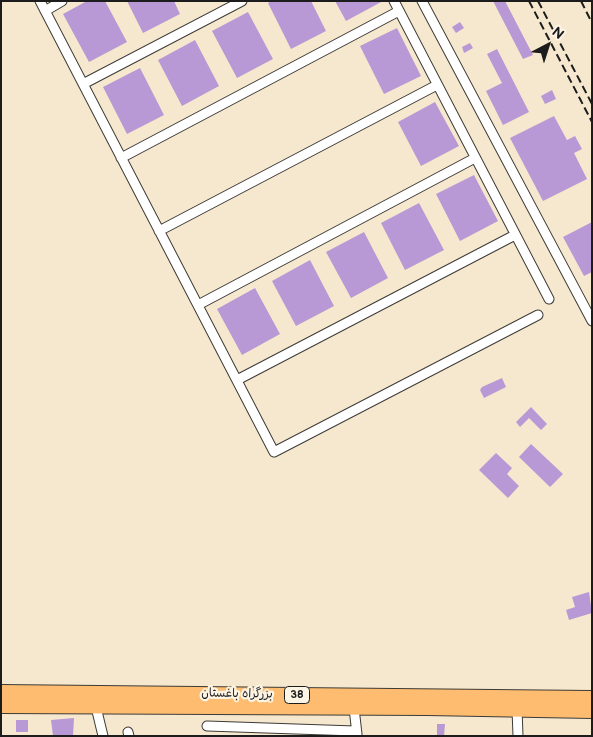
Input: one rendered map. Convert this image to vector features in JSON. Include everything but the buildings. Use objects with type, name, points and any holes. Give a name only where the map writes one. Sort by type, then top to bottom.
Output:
[{"type":"highway","name":"بزرگراه باغستان","points":[[1,692],[592,698]]},
{"type":"highway","name":"بزرگراه باغستان","points":[[1,706],[592,711]]},
{"type":"street","points":[[40,1],[274,452],[538,314]]},
{"type":"street","points":[[45,11],[62,1]]},
{"type":"street","points":[[83,84],[242,1]]},
{"type":"street","points":[[394,1],[548,299]]},
{"type":"street","points":[[422,1],[592,321]]},
{"type":"street","points":[[121,158],[399,11]]},
{"type":"street","points":[[159,231],[437,85]]},
{"type":"street","points":[[198,305],[475,158]]},
{"type":"street","points":[[237,380],[515,235]]},
{"type":"street","points":[[96,707],[103,736]]},
{"type":"street","points":[[207,726],[356,733],[354,708]]},
{"type":"street","points":[[517,709],[518,736]]},
{"type":"railway","points":[[529,1],[592,122]]},
{"type":"railway","points":[[538,1],[592,104]]},
{"type":"railway","points":[[581,1],[592,23]]}]
